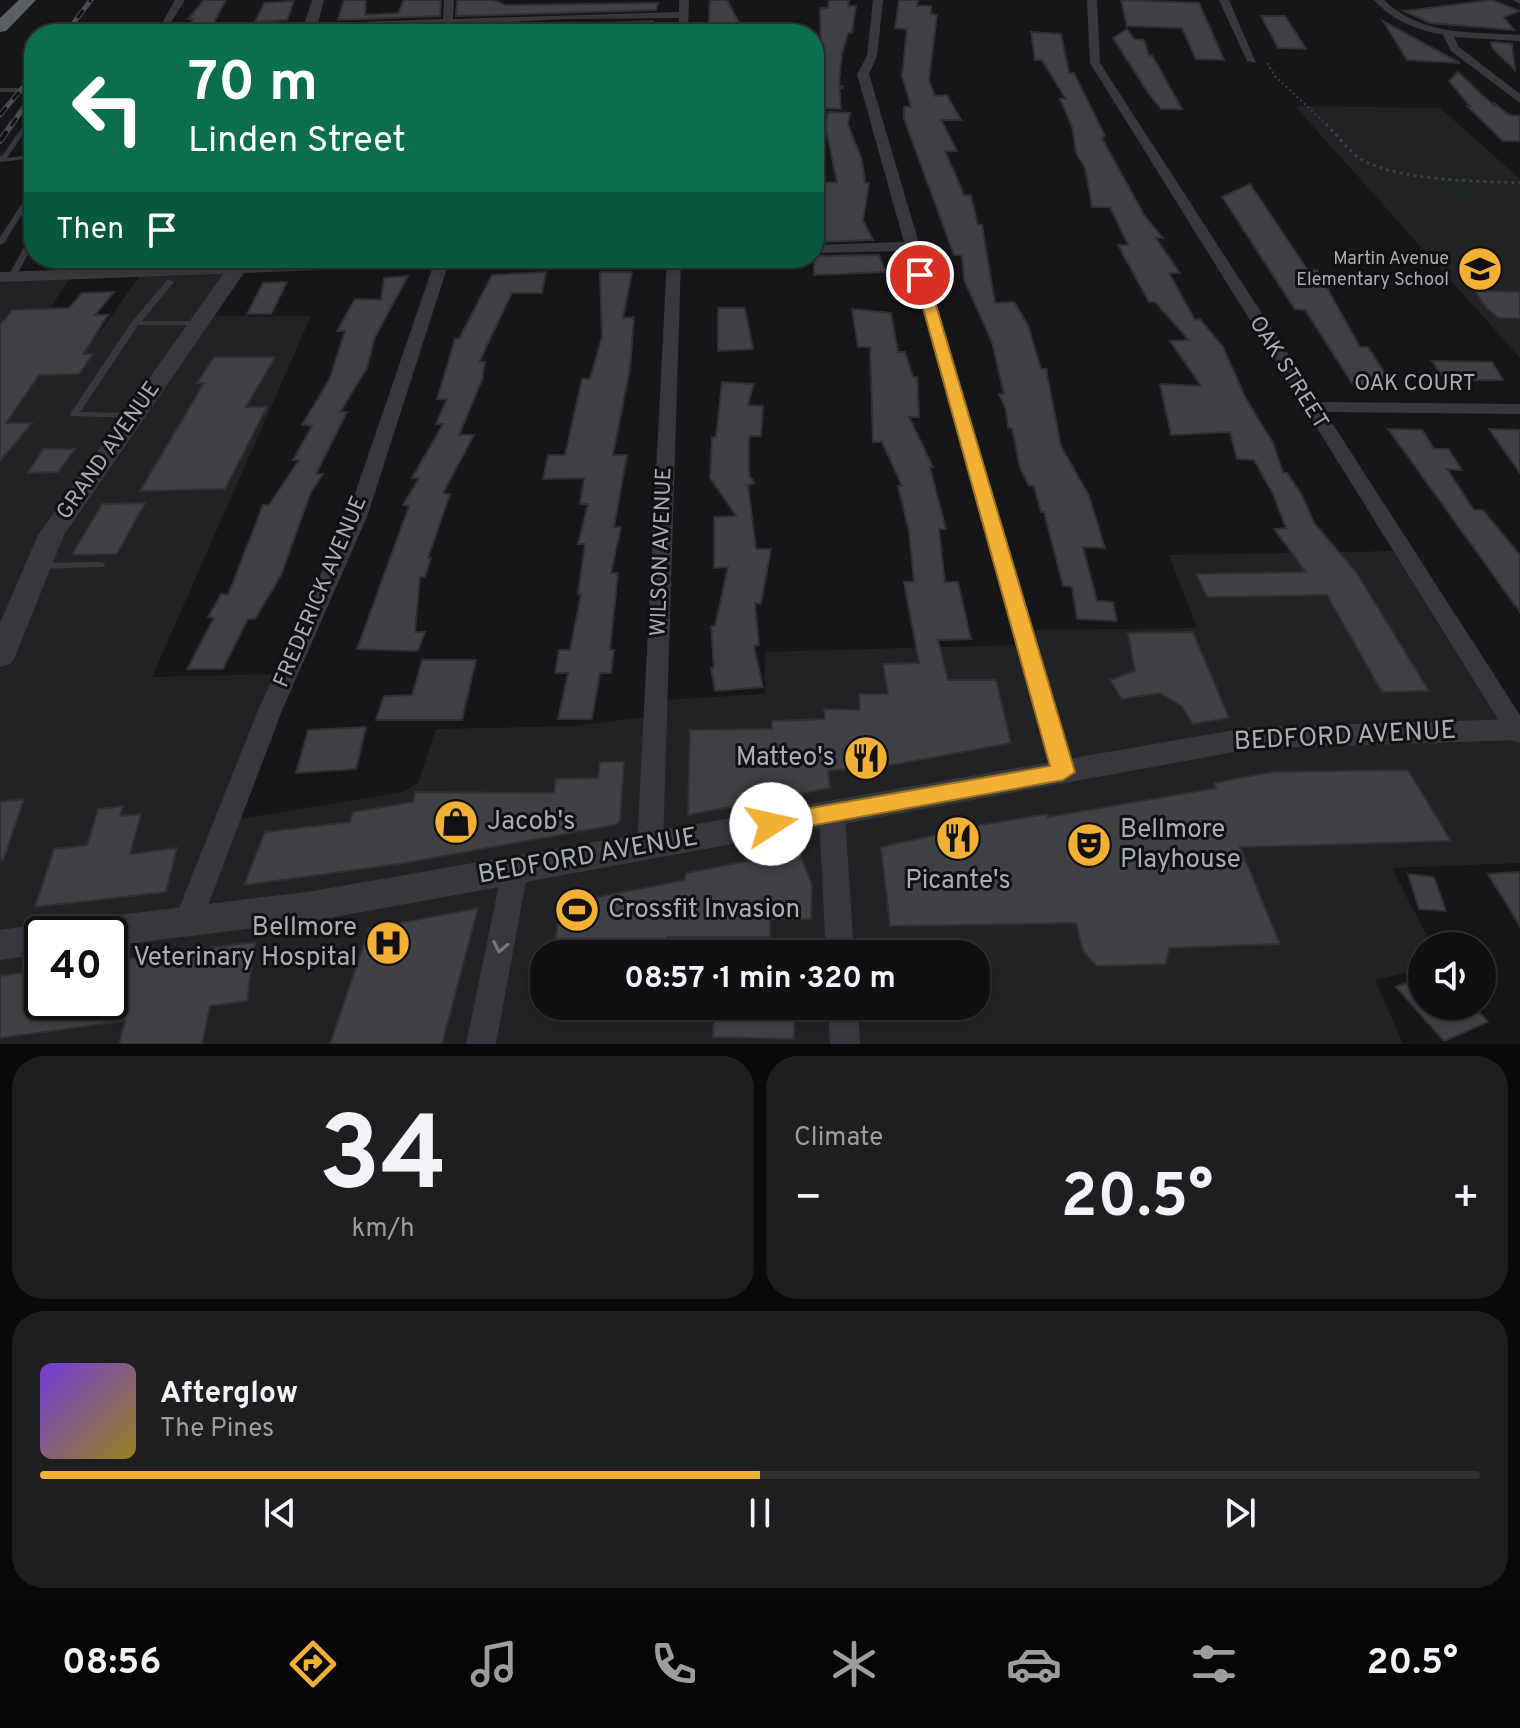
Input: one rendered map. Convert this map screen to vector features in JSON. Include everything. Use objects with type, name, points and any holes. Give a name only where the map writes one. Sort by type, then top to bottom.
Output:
[{"type":"highway","points":[[0,27],[28,0]]},
{"type":"street","points":[[165,24],[180,0]]},
{"type":"street","points":[[311,24],[318,0]]},
{"type":"street","points":[[448,22],[449,0]]},
{"type":"street","points":[[683,24],[684,0]]},
{"type":"street","points":[[878,0],[872,56],[863,74],[1063,772]]},
{"type":"street","name":"OAK STREET","points":[[1092,0],[1095,63],[1518,731]]},
{"type":"street","points":[[1224,0],[1252,61]]},
{"type":"street","points":[[1379,0],[1399,19],[1446,32],[1520,38]]},
{"type":"street","points":[[408,24],[683,15]]},
{"type":"street","points":[[1446,32],[1455,49],[1520,100]]},
{"type":"street","points":[[824,249],[912,246]]},
{"type":"street","points":[[6,276],[139,268]]},
{"type":"street","name":"GRAND AVENUE","points":[[0,657],[51,535],[134,416],[188,323],[234,268]]},
{"type":"street","name":"FREDERICK AVENUE","points":[[188,921],[271,708],[357,517],[439,268]]},
{"type":"street","name":"WILSON AVENUE","points":[[650,846],[674,268]]},
{"type":"street","name":"OAK COURT","points":[[1310,407],[1520,409]]},
{"type":"street","name":"BEDFORD AVENUE","points":[[128,929],[313,906],[1251,738],[1518,731]]},
{"type":"street","points":[[832,814],[839,940]]},
{"type":"street","points":[[481,1044],[515,870]]},
{"type":"street","points":[[0,945],[24,942]]},
{"type":"street","points":[[844,1020],[845,1044]]},
{"type":"lane","points":[[0,90],[24,90]]},
{"type":"lane","points":[[1,160],[24,128]]},
{"type":"lane","points":[[1,160],[24,157]]},
{"type":"lane","points":[[0,243],[24,206]]},
{"type":"lane","points":[[6,276],[24,251]]},
{"type":"lane","points":[[134,416],[74,414],[170,282]]},
{"type":"lane","points":[[138,323],[172,326],[188,323]]},
{"type":"lane","points":[[38,566],[100,565]]},
{"type":"path","points":[[1270,63],[1275,76],[1308,104],[1358,157],[1369,163],[1436,178],[1520,183]]},
{"type":"shaded area","name":"Martin Avenue Elementary School","points":[[1295,106],[1440,108],[1520,179],[1520,358]]},
{"type":"shaded area","points":[[1430,177],[1465,177],[1485,197],[1450,197]]},
{"type":"shaded area","points":[[226,272],[199,316],[311,316],[152,677],[276,674],[214,823],[402,792],[418,783],[436,729],[574,726],[646,717],[648,701],[765,694],[765,652],[1015,645],[1014,630],[1197,628],[1169,555],[1399,551],[1520,740],[1520,863],[1392,868],[1425,932],[1408,932],[1408,972],[1375,980],[1403,1044],[0,1044],[0,285],[3,280],[71,277],[36,329],[101,331],[140,275]]},
{"type":"building","points":[[204,0],[226,0],[213,24],[190,24],[193,19],[188,19]]},
{"type":"building","points":[[344,0],[366,0],[365,15],[398,13],[404,0],[441,0],[440,16],[338,20]]},
{"type":"building","points":[[457,0],[493,0],[506,5],[658,3],[656,10],[456,16]]},
{"type":"building","points":[[710,0],[727,0],[740,24],[733,24],[709,24]]},
{"type":"building","points":[[829,0],[849,0],[848,6],[856,6],[852,33],[848,33],[842,54],[839,83],[841,109],[824,108],[824,24],[820,24],[820,8],[828,8]]},
{"type":"building","points":[[899,0],[918,0],[917,6],[931,6],[931,14],[937,15],[929,80],[935,96],[947,95],[961,120],[941,120],[957,151],[945,151],[964,195],[971,196],[978,225],[982,225],[995,303],[1014,302],[1028,325],[1041,369],[1046,369],[1061,446],[1089,496],[1105,548],[1083,547],[1097,601],[1113,602],[1117,621],[1077,619],[1072,587],[1063,586],[1044,512],[1041,512],[1034,486],[1029,486],[1020,468],[1012,428],[1008,428],[1006,410],[999,394],[1004,394],[992,342],[964,280],[962,255],[954,255],[904,119],[904,107],[911,107],[902,76],[907,29],[895,28]]},
{"type":"building","points":[[1121,0],[1199,3],[1224,60],[1196,59],[1182,28],[1127,26]]},
{"type":"building","points":[[1492,0],[1520,11],[1504,17],[1514,30],[1430,23],[1404,11]]},
{"type":"building","points":[[294,1],[287,20],[255,22],[264,3]]},
{"type":"building","points":[[1261,16],[1285,16],[1306,49],[1278,48]]},
{"type":"building","points":[[653,21],[652,24],[579,24]]},
{"type":"building","points":[[1383,21],[1460,63],[1407,60]]},
{"type":"building","points":[[1127,29],[1134,39],[1144,40],[1149,56],[1152,55],[1182,109],[1161,109],[1149,94],[1113,38]]},
{"type":"building","points":[[1031,32],[1061,34],[1069,73],[1074,73],[1105,136],[1102,138],[1144,215],[1163,238],[1156,238],[1180,273],[1169,273],[1195,320],[1200,319],[1223,347],[1245,397],[1273,443],[1283,473],[1287,473],[1302,495],[1314,523],[1356,572],[1429,691],[1382,692],[1327,595],[1207,597],[1196,574],[1306,572],[1274,529],[1286,528],[1273,494],[1254,460],[1237,459],[1230,432],[1171,435],[1160,384],[1201,386],[1170,341],[1189,340],[1155,302],[1149,302],[1118,245],[1128,245],[1110,207],[1092,207],[1085,168],[1076,153],[1072,126],[1060,99],[1066,99],[1042,60],[1035,60]]},
{"type":"building","points":[[1491,42],[1512,44],[1515,70],[1492,48]]},
{"type":"building","points":[[1458,72],[1494,106],[1494,103],[1509,115],[1520,116],[1520,141],[1503,141],[1467,106],[1470,106],[1449,81]]},
{"type":"building","points":[[828,112],[850,113],[848,124],[862,160],[865,183],[869,183],[863,220],[873,240],[824,242],[824,183],[837,182],[825,125]]},
{"type":"building","points":[[1250,184],[1307,269],[1317,270],[1360,347],[1368,347],[1394,387],[1354,386],[1305,310],[1295,309],[1222,197]]},
{"type":"building","points":[[879,255],[886,272],[814,275],[814,268],[824,268],[824,256]]},
{"type":"building","points":[[546,272],[542,293],[512,293],[479,362],[485,362],[482,380],[459,435],[474,435],[443,493],[450,494],[428,558],[431,558],[425,577],[420,577],[415,632],[425,632],[418,651],[357,649],[409,506],[403,505],[419,478],[412,478],[443,424],[436,424],[447,399],[437,399],[455,339],[459,339],[492,275]]},
{"type":"building","points":[[600,272],[632,272],[623,318],[634,317],[630,368],[613,455],[627,455],[614,527],[621,527],[611,573],[618,573],[610,650],[614,650],[611,673],[600,673],[592,719],[558,719],[568,673],[555,673],[559,650],[570,650],[581,594],[578,594],[585,544],[578,544],[588,504],[580,504],[584,478],[543,479],[548,455],[565,455],[582,379],[590,379],[602,337]]},
{"type":"building","points":[[408,276],[375,337],[367,368],[340,412],[347,412],[316,474],[323,474],[311,492],[281,575],[255,619],[248,619],[223,669],[187,669],[214,618],[208,617],[221,594],[228,595],[263,505],[269,505],[299,460],[293,460],[312,426],[302,425],[330,378],[345,331],[337,331],[355,299],[381,300],[384,278]]},
{"type":"building","points":[[287,282],[271,314],[247,314],[263,283]]},
{"type":"building","points":[[1475,291],[1520,292],[1520,318],[1499,318],[1487,309]]},
{"type":"building","points":[[114,292],[95,315],[108,315],[83,354],[93,354],[79,374],[39,375],[6,423],[32,423],[0,461],[0,325],[12,310],[69,308],[82,293]]},
{"type":"building","points":[[718,308],[745,308],[753,349],[718,351]]},
{"type":"building","points":[[852,309],[891,313],[898,352],[905,352],[913,377],[917,377],[919,417],[909,417],[933,467],[930,467],[946,529],[939,529],[945,582],[958,582],[971,639],[938,640],[948,680],[996,680],[1011,743],[898,764],[828,771],[830,788],[688,815],[690,730],[772,729],[772,721],[825,719],[824,709],[860,710],[859,694],[888,694],[883,664],[919,663],[904,582],[914,582],[909,532],[898,486],[902,486],[882,442],[873,442],[870,347],[858,347]]},
{"type":"building","points":[[214,357],[275,357],[246,407],[267,407],[225,489],[140,491],[204,383],[197,383]]},
{"type":"building","points":[[1432,361],[1492,362],[1503,380],[1445,380]]},
{"type":"building","points":[[722,382],[754,384],[748,405],[763,406],[761,436],[749,436],[749,475],[755,483],[748,485],[756,549],[771,549],[761,604],[755,603],[759,645],[754,646],[763,687],[715,691],[711,668],[714,668],[711,626],[715,626],[728,567],[714,568],[714,517],[736,516],[710,478],[712,437],[716,437]]},
{"type":"building","points":[[1388,429],[1422,430],[1434,449],[1448,449],[1462,470],[1447,469],[1474,510],[1483,510],[1520,555],[1520,612]]},
{"type":"building","points":[[1489,429],[1520,430],[1520,473]]},
{"type":"building","points":[[44,449],[75,449],[58,472],[27,473]]},
{"type":"building","points":[[145,503],[117,554],[72,555],[102,504]]},
{"type":"building","points":[[1193,632],[1229,718],[1193,724],[1181,706],[1160,693],[1122,699],[1110,680],[1135,671],[1128,633]]},
{"type":"building","points":[[422,660],[476,660],[462,720],[376,720],[384,696],[412,695]]},
{"type":"building","points":[[366,727],[356,769],[296,773],[308,730]]},
{"type":"building","points":[[600,762],[624,762],[620,821],[615,825],[399,864],[244,885],[265,832],[350,822],[353,812],[413,802],[415,792],[554,793],[556,779],[598,778]]},
{"type":"building","points":[[1408,770],[1451,841],[1240,847],[1280,944],[1169,948],[1166,964],[1096,966],[1083,951],[1076,923],[890,926],[881,847],[980,825],[1047,814],[1048,817],[1216,788],[1214,783],[1272,772]]},
{"type":"building","points":[[24,799],[3,861],[0,860],[0,802]]},
{"type":"building","points":[[123,806],[120,816],[141,814],[130,854],[177,848],[166,892],[35,907],[54,849],[87,845],[98,809]]},
{"type":"building","points":[[799,851],[812,885],[811,919],[770,919],[770,937],[555,940],[561,904],[685,880],[686,873]]},
{"type":"building","points":[[1520,872],[1520,926],[1488,874]]},
{"type":"building","points":[[1408,874],[1434,877],[1446,911],[1419,909]]},
{"type":"building","points":[[478,908],[442,1044],[330,1044],[369,929]]},
{"type":"building","points":[[255,942],[247,1001],[210,1006],[202,1044],[119,1044],[125,1021],[0,1038],[0,976],[24,973],[24,1020],[128,1020],[128,959]]},
{"type":"building","points":[[1408,982],[1408,1000],[1396,987]]},
{"type":"building","points":[[714,1020],[794,1020],[794,1039],[713,1037]]},
{"type":"building","points":[[1425,1020],[1488,1022],[1444,1041]]},
{"type":"waterway","points":[[824,84],[842,87]]},
{"type":"railway","points":[[73,24],[91,0]]},
{"type":"railway","points":[[0,115],[24,86]]},
{"type":"railway","points":[[11,126],[24,107]]},
{"type":"railway","points":[[0,141],[12,124]]},
{"type":"place","name":"Martin Avenue Elementary School","points":[[1480,269]]},
{"type":"place","name":"Matteo's","points":[[866,758]]},
{"type":"place","name":"Jacob's","points":[[456,822]]},
{"type":"place","name":"Picante's","points":[[958,838]]},
{"type":"place","name":"Bellmore Playhouse","points":[[1089,845]]},
{"type":"place","name":"Crossfit Invasion","points":[[577,910]]},
{"type":"place","name":"Bellmore Veterinary Hospital","points":[[388,943]]},
{"type":"route","points":[[771,824],[1063,772],[920,275]]}]
